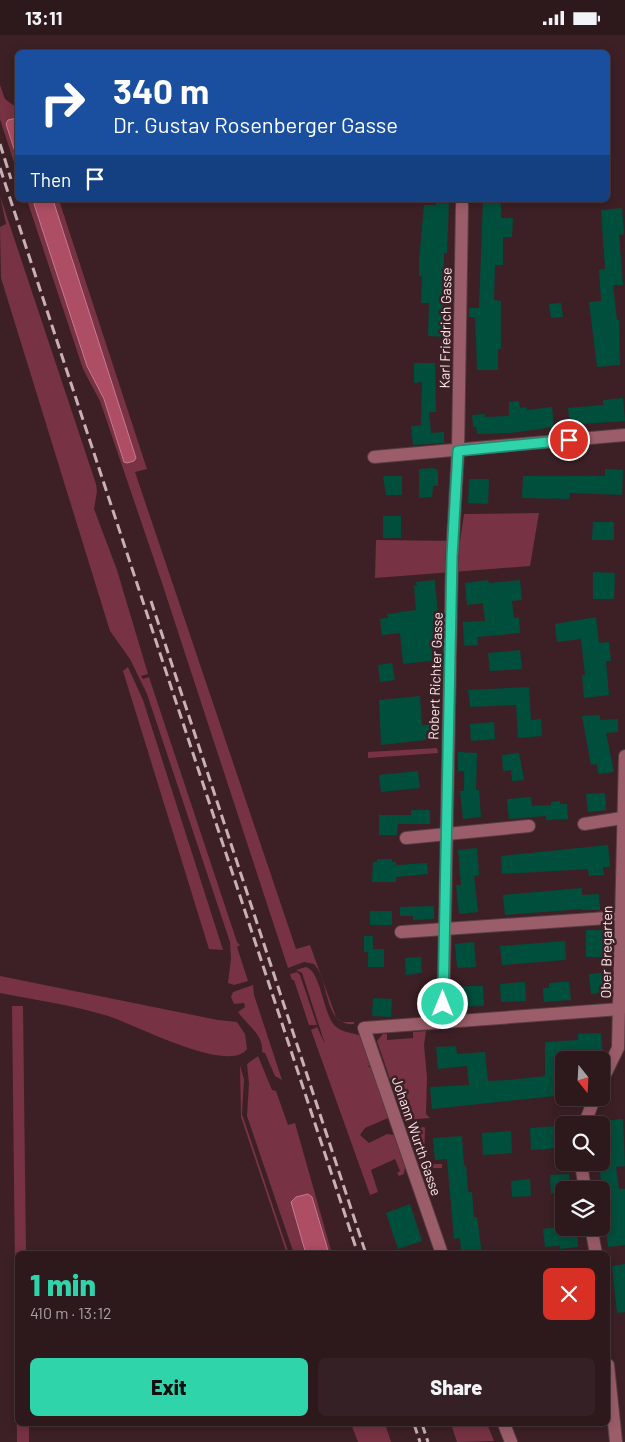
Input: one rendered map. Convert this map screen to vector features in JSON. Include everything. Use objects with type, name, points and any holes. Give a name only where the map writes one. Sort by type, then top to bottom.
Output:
[{"type":"street","name":"Karl Friedrich Gasse","points":[[458,451],[462,205]]},
{"type":"street","points":[[374,457],[625,435]]},
{"type":"street","name":"Robert Richter Gasse","points":[[443,1023],[443,929],[447,834],[452,556],[458,451]]},
{"type":"street","name":"Ober Bregarten","points":[[610,1064],[618,1048],[620,1009],[622,818],[625,756]]},
{"type":"street","points":[[584,824],[622,818]]},
{"type":"street","points":[[406,838],[529,826]]},
{"type":"street","points":[[401,932],[622,917]]},
{"type":"street","points":[[443,1023],[620,1009]]},
{"type":"street","name":"Johann Wurth Gasse","points":[[441,1251],[364,1028],[443,1023]]},
{"type":"street","points":[[593,1236],[595,1251]]},
{"type":"street","points":[[610,1384],[616,1442]]},
{"type":"street","points":[[505,1426],[511,1442]]},
{"type":"shaded area","points":[[0,85],[5,99],[15,106],[15,166],[0,119]]},
{"type":"shaded area","points":[[15,119],[15,152],[6,124],[8,120]]},
{"type":"shaded area","points":[[0,196],[96,484],[97,491],[94,509],[117,570],[148,674],[141,676],[143,679],[149,677],[237,942],[240,945],[237,947],[248,981],[234,985],[228,983],[231,959],[230,942],[147,694],[130,659],[110,631],[1,278],[0,227],[6,224]]},
{"type":"shaded area","points":[[28,202],[60,202],[147,469],[135,472],[296,949],[310,945],[336,1016],[328,1001],[319,971],[314,964],[304,962],[288,968],[161,580],[100,401],[83,369]]},
{"type":"shaded area","points":[[35,202],[54,203],[136,458],[134,461],[124,462],[104,399],[87,366],[34,204]]},
{"type":"shaded area","points":[[539,513],[530,566],[375,578],[376,540],[460,541],[464,514]]},
{"type":"shaded area","points":[[128,667],[143,700],[223,950],[209,949],[123,671]]},
{"type":"shaded area","points":[[437,748],[438,753],[368,758],[368,752]]},
{"type":"shaded area","points":[[306,967],[311,970],[319,984],[331,1020],[341,1030],[361,1036],[371,1065],[367,1067],[371,1067],[388,1118],[365,1128],[360,1135],[369,1143],[387,1134],[394,1135],[405,1167],[404,1174],[399,1176],[397,1173],[400,1171],[395,1159],[371,1170],[378,1192],[370,1195],[311,1030],[317,1027],[325,1044],[302,973],[296,970]]},
{"type":"shaded area","points":[[297,972],[300,975],[317,1025],[309,1025],[294,980],[292,980],[290,974]]},
{"type":"shaded area","points":[[0,976],[218,1020],[237,1022],[245,1034],[247,1049],[237,1055],[221,1056],[201,1052],[95,1012],[0,993]]},
{"type":"shaded area","points":[[253,985],[254,995],[282,1080],[275,1076],[265,1053],[262,1052],[258,1035],[238,1012],[245,1007],[244,1003],[234,1004],[231,997],[233,992]]},
{"type":"shaded area","points":[[12,1006],[23,1006],[26,1251],[15,1251],[15,1268]]},
{"type":"shaded area","points":[[426,1031],[424,1045],[427,1077],[426,1114],[430,1118],[404,1120],[377,1041],[383,1034],[387,1034],[387,1040],[413,1038],[413,1032]]},
{"type":"shaded area","points":[[258,1056],[272,1090],[276,1091],[288,1125],[295,1123],[331,1251],[293,1251],[247,1116],[249,1084],[247,1064]]},
{"type":"shaded area","points":[[240,1065],[244,1080],[242,1114],[288,1251],[286,1251],[241,1117]]},
{"type":"shaded area","points":[[424,1127],[424,1164],[442,1164],[442,1168],[431,1168],[429,1186],[408,1130]]},
{"type":"shaded area","points":[[308,1194],[312,1197],[328,1251],[305,1251],[291,1202],[296,1197]]},
{"type":"shaded area","points":[[17,1426],[29,1426],[29,1442],[17,1442]]},
{"type":"shaded area","points":[[352,1426],[386,1426],[391,1442],[358,1442]]},
{"type":"shaded area","points":[[452,1426],[488,1426],[494,1441],[457,1442]]},
{"type":"building","points":[[436,202],[449,202],[447,253],[444,253],[444,284],[448,284],[445,337],[428,336],[429,303],[421,303],[422,276],[419,276],[424,205],[436,205]]},
{"type":"building","points":[[483,202],[501,202],[501,218],[513,218],[512,237],[503,237],[503,265],[495,265],[494,300],[501,301],[501,349],[498,349],[498,370],[477,370],[475,317],[469,317],[469,308],[479,308]]},
{"type":"building","points":[[622,208],[624,234],[619,235],[623,285],[613,285],[617,320],[619,320],[620,365],[597,367],[589,302],[601,301],[599,270],[605,269],[601,210]]},
{"type":"building","points":[[561,303],[563,317],[551,318],[549,304]]},
{"type":"building","points":[[414,363],[435,363],[436,412],[429,412],[431,433],[444,432],[444,443],[413,445],[411,426],[421,425],[422,382],[414,383]]},
{"type":"building","points":[[623,398],[625,421],[570,425],[568,408],[603,405],[603,400]]},
{"type":"building","points":[[519,401],[520,408],[527,407],[527,410],[552,407],[554,427],[511,433],[477,434],[476,427],[473,427],[472,415],[485,414],[485,417],[509,416],[509,402]]},
{"type":"building","points":[[433,468],[438,470],[438,486],[433,486],[432,497],[419,498],[419,469]]},
{"type":"building","points":[[605,469],[623,470],[622,495],[570,493],[569,499],[522,498],[523,476],[605,476]]},
{"type":"building","points":[[383,476],[402,476],[402,495],[386,495]]},
{"type":"building","points":[[469,479],[489,479],[488,504],[468,503]]},
{"type":"building","points":[[383,516],[401,516],[401,538],[383,538]]},
{"type":"building","points":[[593,522],[614,522],[614,540],[592,540]]},
{"type":"building","points":[[593,572],[615,573],[614,599],[593,599]]},
{"type":"building","points":[[435,580],[439,629],[434,630],[438,660],[403,664],[400,633],[382,635],[380,619],[388,618],[387,614],[416,610],[414,586],[417,586],[416,582]]},
{"type":"building","points":[[488,580],[489,583],[520,580],[522,600],[512,601],[514,618],[519,618],[520,633],[477,637],[478,645],[464,646],[463,622],[485,621],[483,603],[467,605],[465,583]]},
{"type":"building","points":[[596,617],[599,643],[609,642],[611,661],[606,661],[609,695],[584,698],[582,675],[585,675],[581,639],[557,642],[555,624]]},
{"type":"building","points":[[520,650],[522,669],[490,671],[488,653]]},
{"type":"building","points":[[392,663],[395,680],[380,682],[378,665]]},
{"type":"building","points":[[529,687],[531,720],[541,719],[542,736],[518,738],[516,705],[470,707],[468,690]]},
{"type":"building","points":[[420,696],[422,725],[432,724],[434,739],[381,745],[379,700]]},
{"type":"building","points":[[600,715],[600,720],[618,719],[618,732],[606,733],[614,772],[598,774],[597,764],[591,765],[582,716]]},
{"type":"building","points":[[494,722],[495,739],[471,741],[470,724]]},
{"type":"building","points":[[458,752],[477,753],[476,790],[479,790],[481,817],[463,819],[460,791],[464,791],[464,771],[458,771]]},
{"type":"building","points":[[519,753],[524,780],[512,781],[511,770],[503,771],[502,755]]},
{"type":"building","points":[[418,771],[420,788],[381,792],[379,775]]},
{"type":"building","points":[[605,793],[606,810],[588,812],[586,794]]},
{"type":"building","points":[[531,797],[532,806],[551,805],[551,802],[560,801],[560,804],[567,804],[568,819],[546,820],[546,816],[509,819],[507,799]]},
{"type":"building","points":[[411,810],[430,810],[430,824],[398,824],[397,835],[379,835],[379,815],[411,815]]},
{"type":"building","points":[[608,845],[610,867],[603,867],[604,875],[589,876],[588,869],[502,874],[501,856]]},
{"type":"building","points":[[477,848],[479,875],[474,876],[478,912],[459,914],[456,885],[461,885],[458,850]]},
{"type":"building","points":[[377,859],[392,859],[392,862],[396,862],[396,865],[427,863],[428,874],[396,877],[396,882],[372,882],[373,862],[377,862]]},
{"type":"building","points":[[582,888],[582,895],[599,894],[600,910],[582,909],[505,915],[503,895]]},
{"type":"building","points":[[434,906],[434,919],[413,920],[413,916],[400,916],[400,907]]},
{"type":"building","points":[[370,911],[392,911],[392,925],[370,925]]},
{"type":"building","points":[[586,930],[604,930],[604,957],[586,957]]},
{"type":"building","points":[[364,936],[373,936],[373,949],[384,949],[384,967],[368,967],[368,952],[364,952]]},
{"type":"building","points":[[565,941],[566,960],[502,965],[500,946]]},
{"type":"building","points":[[474,942],[476,967],[457,968],[455,944]]},
{"type":"building","points":[[421,957],[422,973],[406,975],[405,958]]},
{"type":"building","points":[[608,972],[610,992],[591,994],[589,974]]},
{"type":"building","points":[[525,982],[526,1001],[501,1002],[500,984]]},
{"type":"building","points":[[569,982],[571,1000],[544,1002],[543,988],[549,988],[549,983]]},
{"type":"building","points":[[483,986],[484,1006],[460,1007],[458,987]]},
{"type":"building","points":[[373,998],[392,999],[391,1017],[372,1016]]},
{"type":"building","points":[[601,1033],[603,1051],[555,1051],[555,1096],[432,1109],[430,1087],[469,1085],[467,1066],[438,1069],[436,1047],[456,1046],[457,1054],[485,1052],[488,1081],[509,1080],[545,1076],[545,1042],[578,1040],[578,1034]]},
{"type":"building","points":[[623,1119],[625,1166],[616,1167],[619,1189],[625,1189],[625,1245],[608,1247],[607,1236],[610,1236],[610,1181],[601,1181],[600,1171],[610,1171],[610,1120]]},
{"type":"building","points":[[555,1126],[555,1148],[531,1150],[530,1128]]},
{"type":"building","points":[[511,1131],[512,1153],[483,1155],[482,1133]]},
{"type":"building","points":[[462,1136],[468,1192],[472,1192],[474,1217],[477,1217],[482,1251],[461,1251],[460,1238],[454,1239],[447,1159],[435,1160],[433,1138]]},
{"type":"building","points":[[569,1174],[569,1181],[555,1181],[555,1199],[554,1193],[551,1194],[550,1175]]},
{"type":"building","points":[[530,1179],[531,1196],[512,1197],[511,1181]]},
{"type":"building","points":[[410,1204],[422,1241],[398,1249],[386,1213]]},
{"type":"building","points":[[555,1227],[555,1236],[577,1236],[578,1247],[560,1249],[560,1246],[545,1247],[543,1229]]},
{"type":"building","points":[[625,1264],[625,1312],[617,1313],[612,1266]]},
{"type":"railway","points":[[0,144],[11,179]]},
{"type":"railway","points":[[0,168],[357,1251]]},
{"type":"railway","points":[[151,601],[365,1251]]},
{"type":"railway","points":[[415,1426],[420,1442]]},
{"type":"railway","points":[[423,1426],[428,1442]]},
{"type":"route","points":[[443,1004],[443,929],[447,834],[452,556],[458,451],[569,440]]}]
